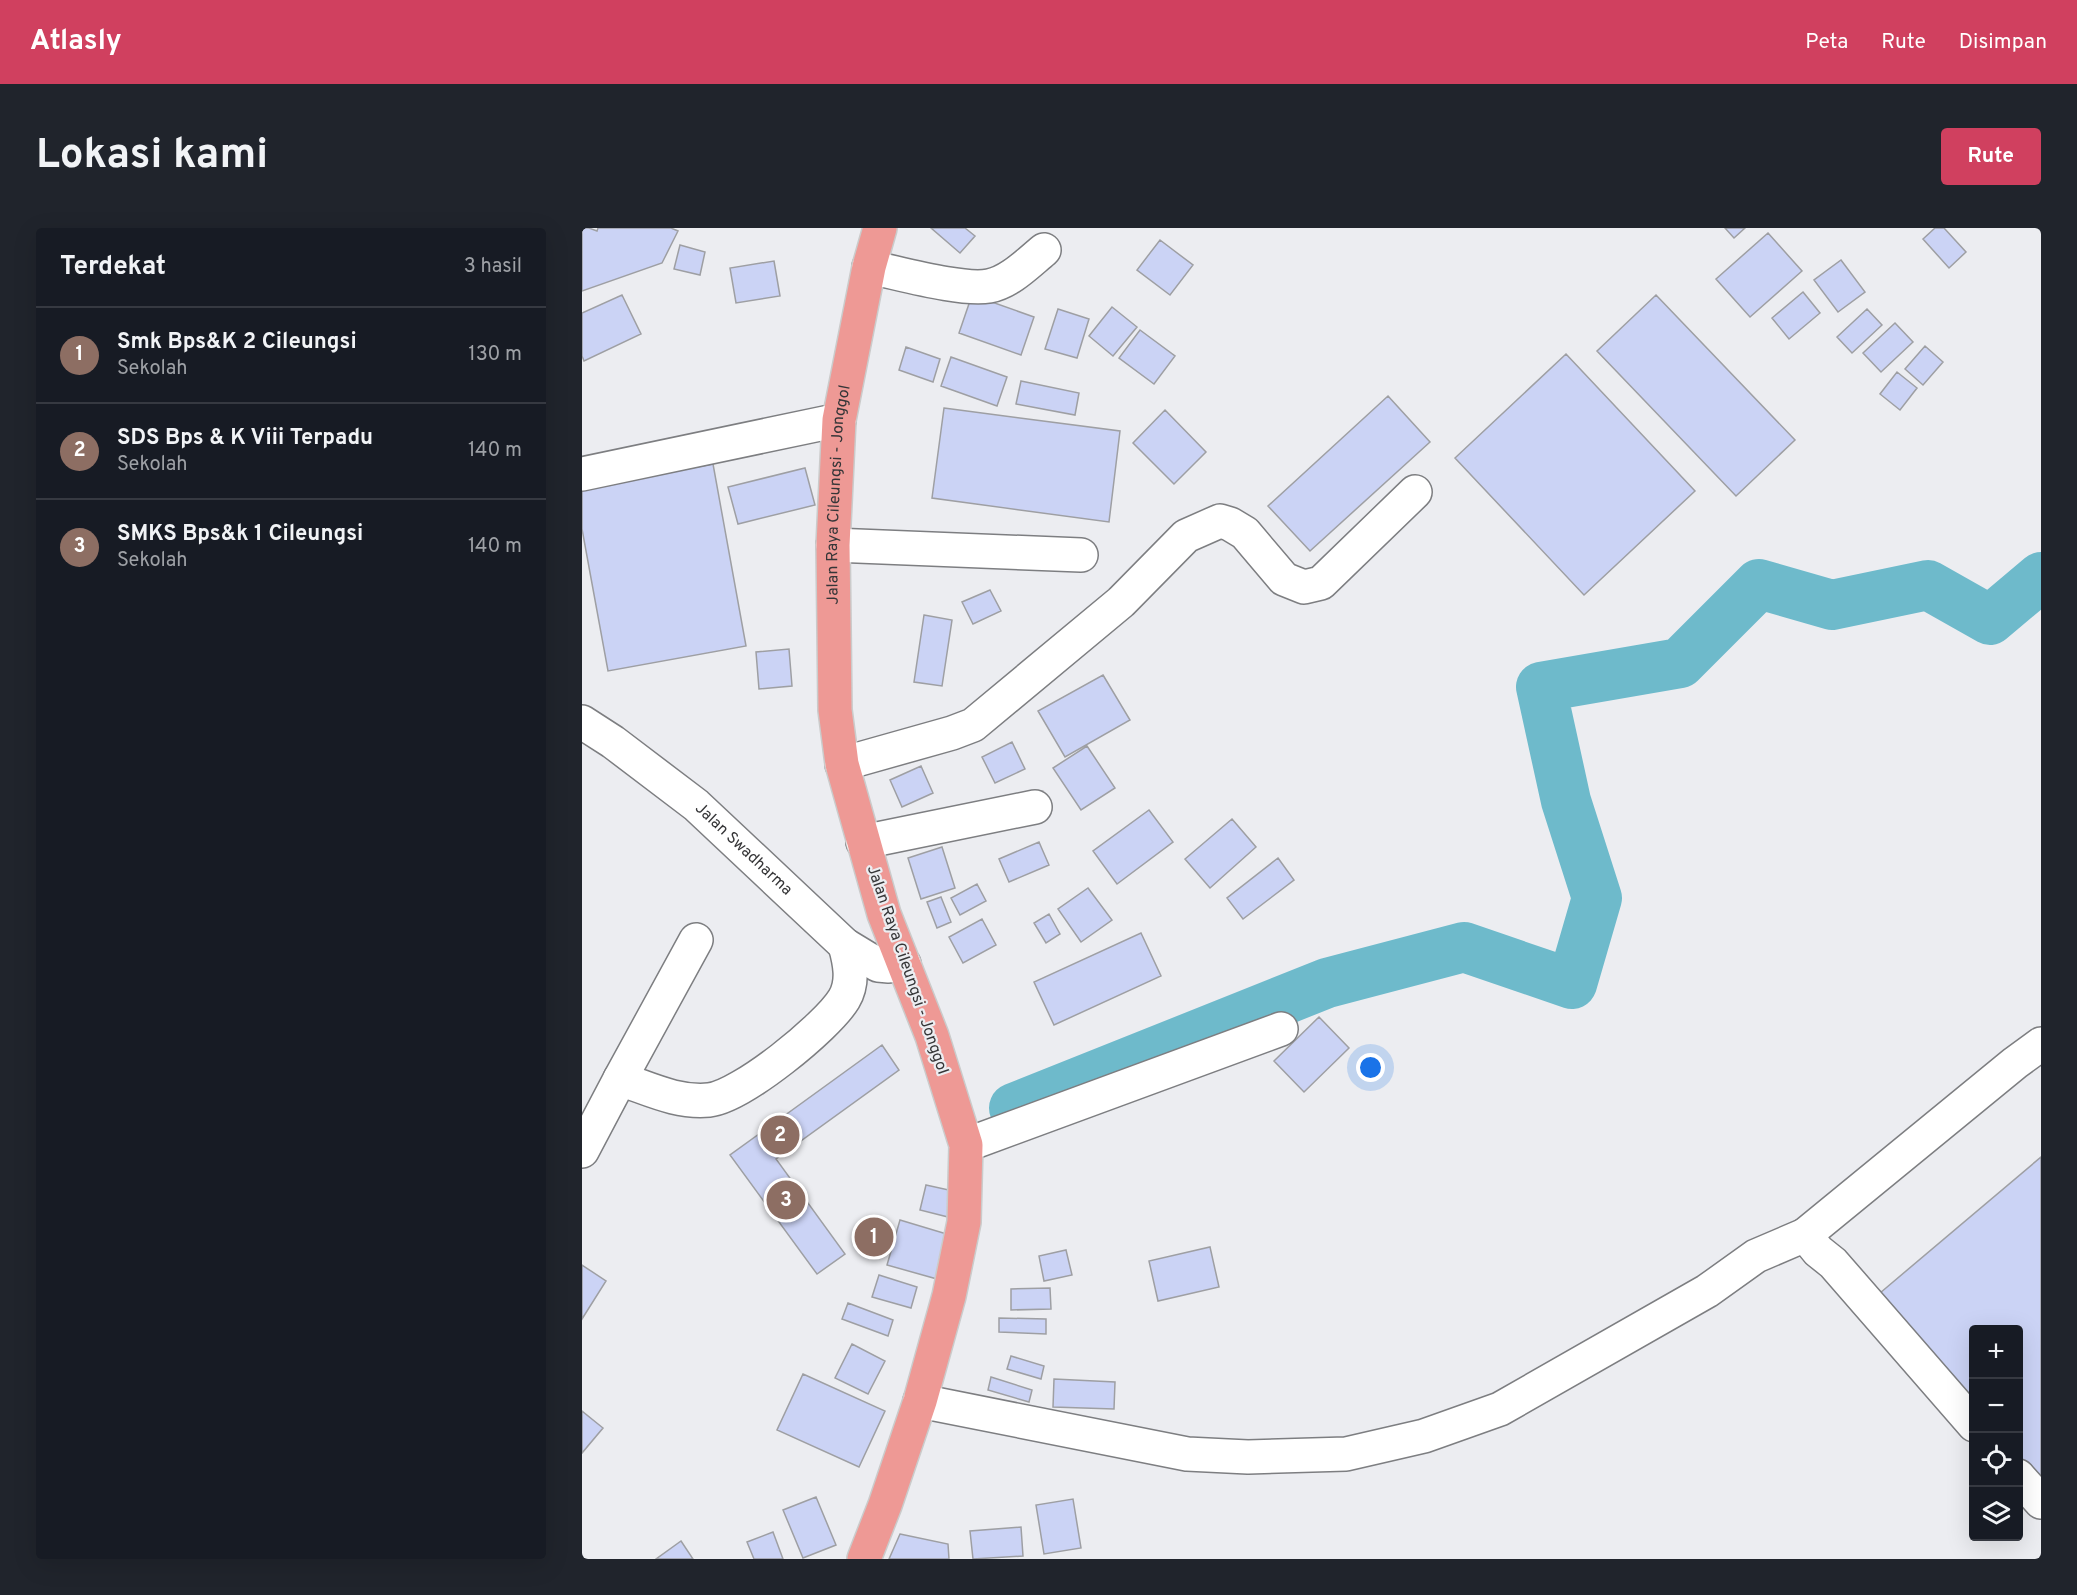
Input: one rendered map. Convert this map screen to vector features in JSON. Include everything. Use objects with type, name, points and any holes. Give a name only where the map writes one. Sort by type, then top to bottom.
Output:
[{"type":"main road","name":"Jalan Raya Cileungsi - Jonggol","points":[[864,1559],[920,1401],[949,1296],[964,1222],[966,1144],[932,1036],[884,914],[842,764],[835,710],[834,546],[839,420],[869,267],[880,228]]},
{"type":"street","points":[[869,267],[950,283],[990,286],[1005,280],[1044,250]]},
{"type":"street","points":[[582,474],[839,420]]},
{"type":"street","points":[[842,764],[973,725],[1121,602],[1186,536],[1220,520],[1245,533],[1284,579],[1304,586],[1321,584],[1415,492]]},
{"type":"street","points":[[834,546],[1081,555]]},
{"type":"street","name":"Jalan Swadharma","points":[[582,722],[613,742],[696,805],[845,945],[878,965],[904,964]]},
{"type":"street","points":[[863,842],[1035,807]]},
{"type":"street","points":[[582,1151],[696,940]]},
{"type":"street","points":[[620,1079],[683,1101],[712,1100],[740,1088],[788,1055],[844,999],[850,983],[850,963],[845,945]]},
{"type":"street","points":[[966,1144],[1281,1029]]},
{"type":"street","points":[[920,1401],[1187,1454],[1248,1457],[1346,1454],[1424,1436],[1500,1409],[1707,1292],[1756,1256],[1805,1235],[2041,1044]]},
{"type":"street","points":[[1805,1235],[1818,1251],[1833,1263],[1969,1419]]},
{"type":"street","points":[[2023,1481],[2041,1502]]},
{"type":"building","points":[[582,228],[597,231],[598,228],[671,228],[678,231],[662,263],[582,291]]},
{"type":"building","points":[[931,228],[965,228],[975,236],[960,253]]},
{"type":"building","points":[[1725,228],[1745,228],[1734,238]]},
{"type":"building","points":[[1935,228],[1944,228],[1966,252],[1949,268],[1923,239]]},
{"type":"building","points":[[1768,233],[1802,271],[1750,317],[1716,279]]},
{"type":"building","points":[[1160,240],[1193,265],[1170,295],[1137,270]]},
{"type":"building","points":[[680,245],[705,252],[700,275],[674,269]]},
{"type":"building","points":[[1841,260],[1865,292],[1838,312],[1814,280]]},
{"type":"building","points":[[774,261],[780,296],[736,303],[730,268]]},
{"type":"building","points":[[1803,292],[1820,313],[1789,339],[1772,318]]},
{"type":"building","points":[[622,295],[641,334],[584,361],[582,313]]},
{"type":"building","points":[[972,295],[1034,317],[1021,355],[959,333]]},
{"type":"building","points":[[1656,295],[1795,440],[1736,496],[1597,351]]},
{"type":"building","points":[[1112,307],[1137,327],[1113,356],[1089,336]]},
{"type":"building","points":[[1058,309],[1089,319],[1077,358],[1045,349]]},
{"type":"building","points":[[1867,309],[1882,325],[1852,353],[1837,337]]},
{"type":"building","points":[[1895,323],[1913,342],[1881,372],[1863,353]]},
{"type":"building","points":[[1140,330],[1175,356],[1154,384],[1119,358]]},
{"type":"building","points":[[1925,346],[1943,362],[1923,385],[1905,369]]},
{"type":"building","points":[[906,347],[940,359],[933,382],[899,370]]},
{"type":"building","points":[[1566,354],[1695,491],[1584,595],[1455,458]]},
{"type":"building","points":[[951,357],[1007,377],[997,406],[941,386]]},
{"type":"building","points":[[1897,372],[1917,388],[1900,410],[1880,394]]},
{"type":"building","points":[[1021,381],[1079,393],[1075,415],[1016,404]]},
{"type":"building","points":[[1388,396],[1430,442],[1310,551],[1268,506]]},
{"type":"building","points":[[944,408],[1120,431],[1109,522],[932,498]]},
{"type":"building","points":[[1165,410],[1206,452],[1174,484],[1133,443]]},
{"type":"building","points":[[713,464],[746,646],[608,671],[582,529],[582,488]]},
{"type":"building","points":[[805,468],[815,505],[738,524],[728,487]]},
{"type":"building","points":[[990,590],[1001,611],[973,624],[962,602]]},
{"type":"building","points":[[924,615],[952,620],[942,686],[914,682]]},
{"type":"building","points":[[789,649],[792,686],[759,689],[756,652]]},
{"type":"building","points":[[1103,675],[1130,720],[1065,757],[1038,711]]},
{"type":"building","points":[[1012,742],[1025,769],[995,783],[982,757]]},
{"type":"building","points":[[1087,746],[1115,788],[1081,810],[1053,768]]},
{"type":"building","points":[[921,766],[933,793],[902,807],[890,780]]},
{"type":"building","points":[[1149,810],[1173,842],[1117,884],[1093,851]]},
{"type":"building","points":[[1232,819],[1256,847],[1210,888],[1185,859]]},
{"type":"building","points":[[1039,842],[1049,865],[1009,882],[999,859]]},
{"type":"building","points":[[942,847],[955,888],[921,899],[908,858]]},
{"type":"building","points":[[1278,858],[1294,880],[1243,919],[1227,898]]},
{"type":"building","points":[[977,884],[986,901],[960,915],[951,898]]},
{"type":"building","points":[[1088,888],[1112,920],[1081,942],[1058,909]]},
{"type":"building","points":[[941,897],[951,922],[937,928],[927,902]]},
{"type":"building","points":[[1049,914],[1060,934],[1046,943],[1034,923]]},
{"type":"building","points":[[982,919],[996,945],[963,963],[949,937]]},
{"type":"building","points":[[1141,933],[1161,976],[1054,1025],[1034,982]]},
{"type":"building","points":[[1319,1017],[1349,1048],[1304,1092],[1274,1061]]},
{"type":"building","points":[[882,1045],[899,1070],[776,1159],[845,1254],[817,1274],[730,1155]]},
{"type":"building","points":[[2041,1157],[2041,1482],[2023,1462],[2023,1325],[1969,1325],[1969,1397],[1880,1293]]},
{"type":"building","points":[[926,1185],[958,1192],[952,1218],[920,1210]]},
{"type":"building","points":[[900,1220],[950,1235],[937,1279],[887,1265]]},
{"type":"building","points":[[1210,1247],[1219,1287],[1158,1301],[1149,1261]]},
{"type":"building","points":[[1066,1250],[1072,1275],[1044,1281],[1039,1256]]},
{"type":"building","points":[[582,1265],[606,1281],[582,1319]]},
{"type":"building","points":[[879,1275],[917,1287],[911,1308],[872,1297]]},
{"type":"building","points":[[1050,1288],[1051,1309],[1011,1310],[1011,1289]]},
{"type":"building","points":[[848,1303],[893,1320],[888,1336],[842,1319]]},
{"type":"building","points":[[999,1318],[1046,1319],[1046,1334],[999,1332]]},
{"type":"building","points":[[852,1344],[885,1361],[868,1394],[835,1378]]},
{"type":"building","points":[[1011,1356],[1044,1366],[1041,1379],[1007,1369]]},
{"type":"building","points":[[803,1374],[885,1411],[859,1467],[777,1430]]},
{"type":"building","points":[[991,1377],[1032,1390],[1029,1402],[988,1390]]},
{"type":"building","points":[[1054,1379],[1115,1382],[1114,1409],[1053,1407]]},
{"type":"building","points":[[582,1411],[603,1428],[582,1453]]},
{"type":"building","points":[[816,1497],[836,1545],[803,1558],[783,1510]]},
{"type":"building","points":[[1073,1499],[1081,1548],[1044,1554],[1036,1505]]},
{"type":"building","points":[[1021,1527],[1023,1556],[973,1559],[970,1531]]},
{"type":"building","points":[[773,1532],[783,1559],[754,1559],[747,1542]]},
{"type":"building","points":[[900,1534],[948,1544],[949,1559],[889,1559]]},
{"type":"building","points":[[681,1541],[693,1559],[656,1559]]},
{"type":"waterway","points":[[1014,1108],[1327,983],[1464,947],[1572,984],[1597,898],[1566,801],[1541,687],[1680,663],[1759,584],[1832,605],[1928,585],[1990,620],[2041,577]]},
{"type":"place","name":"SDS Bps & K Viii Terpadu","points":[[780,1135]]},
{"type":"place","name":"SMKS Bps&k 1 Cileungsi","points":[[786,1200]]},
{"type":"place","name":"Smk Bps&K 2 Cileungsi","points":[[874,1237]]}]
